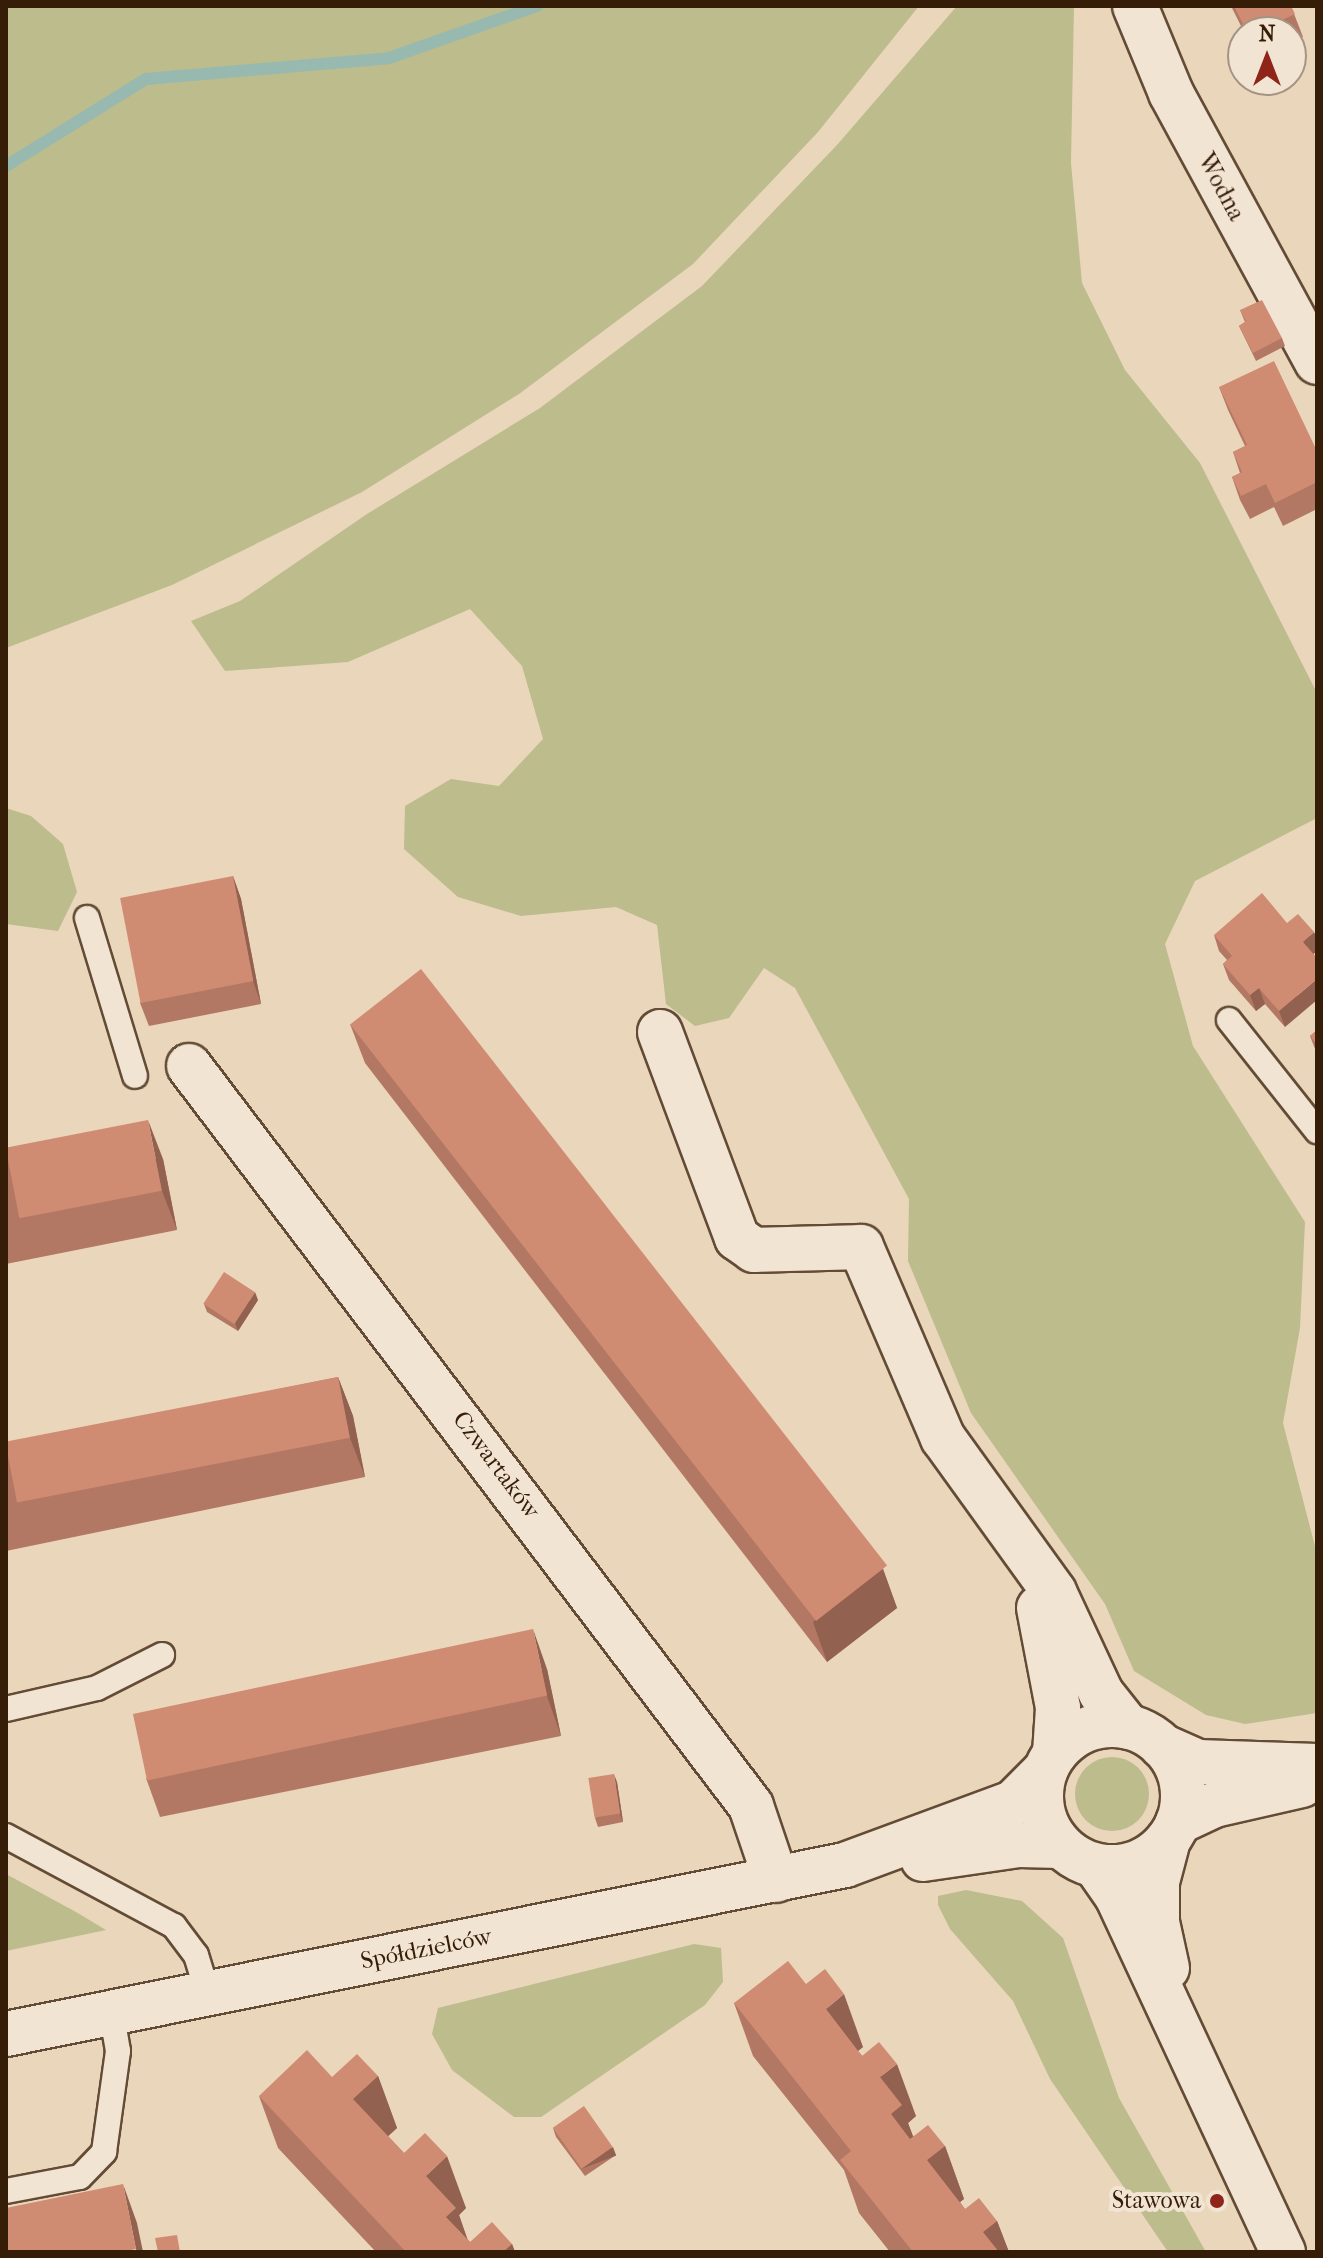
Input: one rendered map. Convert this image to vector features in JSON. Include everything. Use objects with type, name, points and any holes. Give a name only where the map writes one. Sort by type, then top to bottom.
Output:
[{"type":"street","name":"Wodna","points":[[1135,6],[1171,93],[1317,362]]},
{"type":"street","points":[[660,1032],[737,1238],[754,1250],[861,1247],[943,1438],[1027,1559],[1054,1592],[1101,1693],[1145,1736],[1181,1782],[1173,1831],[1157,1882],[1157,1922],[1179,2026]]},
{"type":"street","name":"Czwartaków","points":[[189,1066],[751,1806],[776,1880]]},
{"type":"street","points":[[1027,1559],[1052,1658],[1058,1708],[1041,1810],[1078,1856],[1117,1896],[1154,1983],[1179,2026],[1283,2252]]},
{"type":"street","points":[[1050,1762],[1087,1729],[1145,1736],[1198,1762],[1317,1766]]},
{"type":"street","name":"Spółdzielców","points":[[6,2034],[111,2010],[845,1865],[1013,1803],[1050,1762]]},
{"type":"street","points":[[1078,1856],[1136,1864],[1173,1831],[1214,1805],[1317,1782]]},
{"type":"street","name":"Spółdzielców","points":[[845,1865],[889,1864],[1019,1845],[1078,1856]]},
{"type":"lane","points":[[87,918],[135,1076]]},
{"type":"lane","points":[[1229,1020],[1317,1131]]},
{"type":"lane","points":[[6,1709],[97,1688],[162,1655]]},
{"type":"lane","points":[[6,1836],[174,1926],[196,1955],[207,1991]]},
{"type":"lane","points":[[6,2191],[80,2177],[104,2152],[118,2051],[111,2010]]},
{"type":"green space","points":[[6,6],[919,6],[818,132],[693,264],[519,394],[362,492],[172,585],[6,648]]},
{"type":"green space","points":[[957,6],[1074,6],[1071,163],[1082,283],[1125,370],[1200,463],[1317,693],[1317,818],[1195,881],[1165,944],[1193,1046],[1305,1222],[1300,1328],[1283,1423],[1317,1554],[1317,1713],[1245,1724],[1206,1715],[1134,1671],[1105,1604],[971,1413],[908,1261],[909,1199],[795,988],[764,968],[729,1018],[695,1026],[666,1004],[657,925],[616,907],[521,916],[458,897],[404,849],[405,806],[451,779],[499,786],[543,739],[522,666],[470,609],[348,662],[225,671],[191,621],[240,601],[367,514],[540,408],[702,286],[837,145]]},
{"type":"green space","points":[[6,808],[31,816],[63,844],[77,892],[58,931],[6,924]]},
{"type":"green space","points":[[1112,1757],[1133,1763],[1143,1773],[1149,1794],[1143,1815],[1133,1825],[1112,1831],[1091,1825],[1081,1815],[1075,1794],[1081,1773],[1091,1763]]},
{"type":"green space","points":[[6,1874],[76,1912],[106,1930],[6,1951]]},
{"type":"green space","points":[[966,1890],[1022,1901],[1063,1938],[1119,2098],[1206,2252],[1168,2252],[1050,2079],[1013,2001],[950,1929],[938,1905],[938,1896]]},
{"type":"green space","points":[[694,1944],[721,1948],[723,1982],[705,2005],[541,2117],[514,2117],[452,2070],[432,2034],[438,2008]]},
{"type":"building","points":[[1234,6],[1291,6],[1295,14],[1291,16],[1239,16]]},
{"type":"building","points":[[1262,300],[1282,338],[1253,353],[1239,326],[1246,321],[1240,310]]},
{"type":"building","points":[[1274,361],[1317,451],[1317,482],[1275,503],[1266,484],[1241,496],[1232,477],[1242,472],[1233,452],[1247,445],[1219,387]]},
{"type":"building","points":[[233,876],[253,981],[141,1003],[120,898]]},
{"type":"building","points":[[1262,893],[1287,923],[1298,914],[1314,932],[1303,942],[1317,958],[1317,979],[1279,1011],[1259,988],[1250,995],[1223,964],[1232,956],[1214,935]]},
{"type":"building","points":[[421,969],[887,1566],[816,1621],[350,1024]]},
{"type":"building","points":[[1317,1030],[1317,1045],[1310,1036]]},
{"type":"building","points":[[148,1120],[162,1191],[19,1218],[6,1148]]},
{"type":"building","points":[[224,1272],[255,1292],[234,1324],[203,1304]]},
{"type":"building","points":[[338,1377],[350,1438],[17,1503],[6,1442]]},
{"type":"building","points":[[533,1629],[547,1696],[147,1781],[133,1714]]},
{"type":"building","points":[[614,1774],[620,1814],[595,1818],[588,1778]]},
{"type":"building","points":[[788,1961],[806,1984],[825,1969],[844,1994],[826,2009],[862,2056],[879,2042],[897,2064],[880,2077],[902,2105],[891,2114],[910,2139],[928,2125],[945,2146],[927,2160],[965,2209],[979,2198],[997,2221],[983,2232],[999,2252],[913,2252],[840,2160],[851,2151],[734,2003]]},
{"type":"building","points":[[307,2050],[332,2077],[357,2054],[378,2076],[353,2099],[404,2153],[425,2133],[447,2156],[426,2176],[456,2208],[446,2217],[470,2242],[492,2222],[512,2244],[503,2252],[406,2252],[259,2096]]},
{"type":"building","points":[[584,2106],[613,2147],[582,2169],[553,2128]]},
{"type":"building","points":[[123,2184],[136,2249],[122,2252],[6,2252],[6,2208]]},
{"type":"building","points":[[177,2235],[180,2252],[158,2252],[155,2238]]},
{"type":"waterway","points":[[6,166],[146,79],[389,58],[537,6]]},
{"type":"place","name":"Stawowa","points":[[1217,2201]]}]
